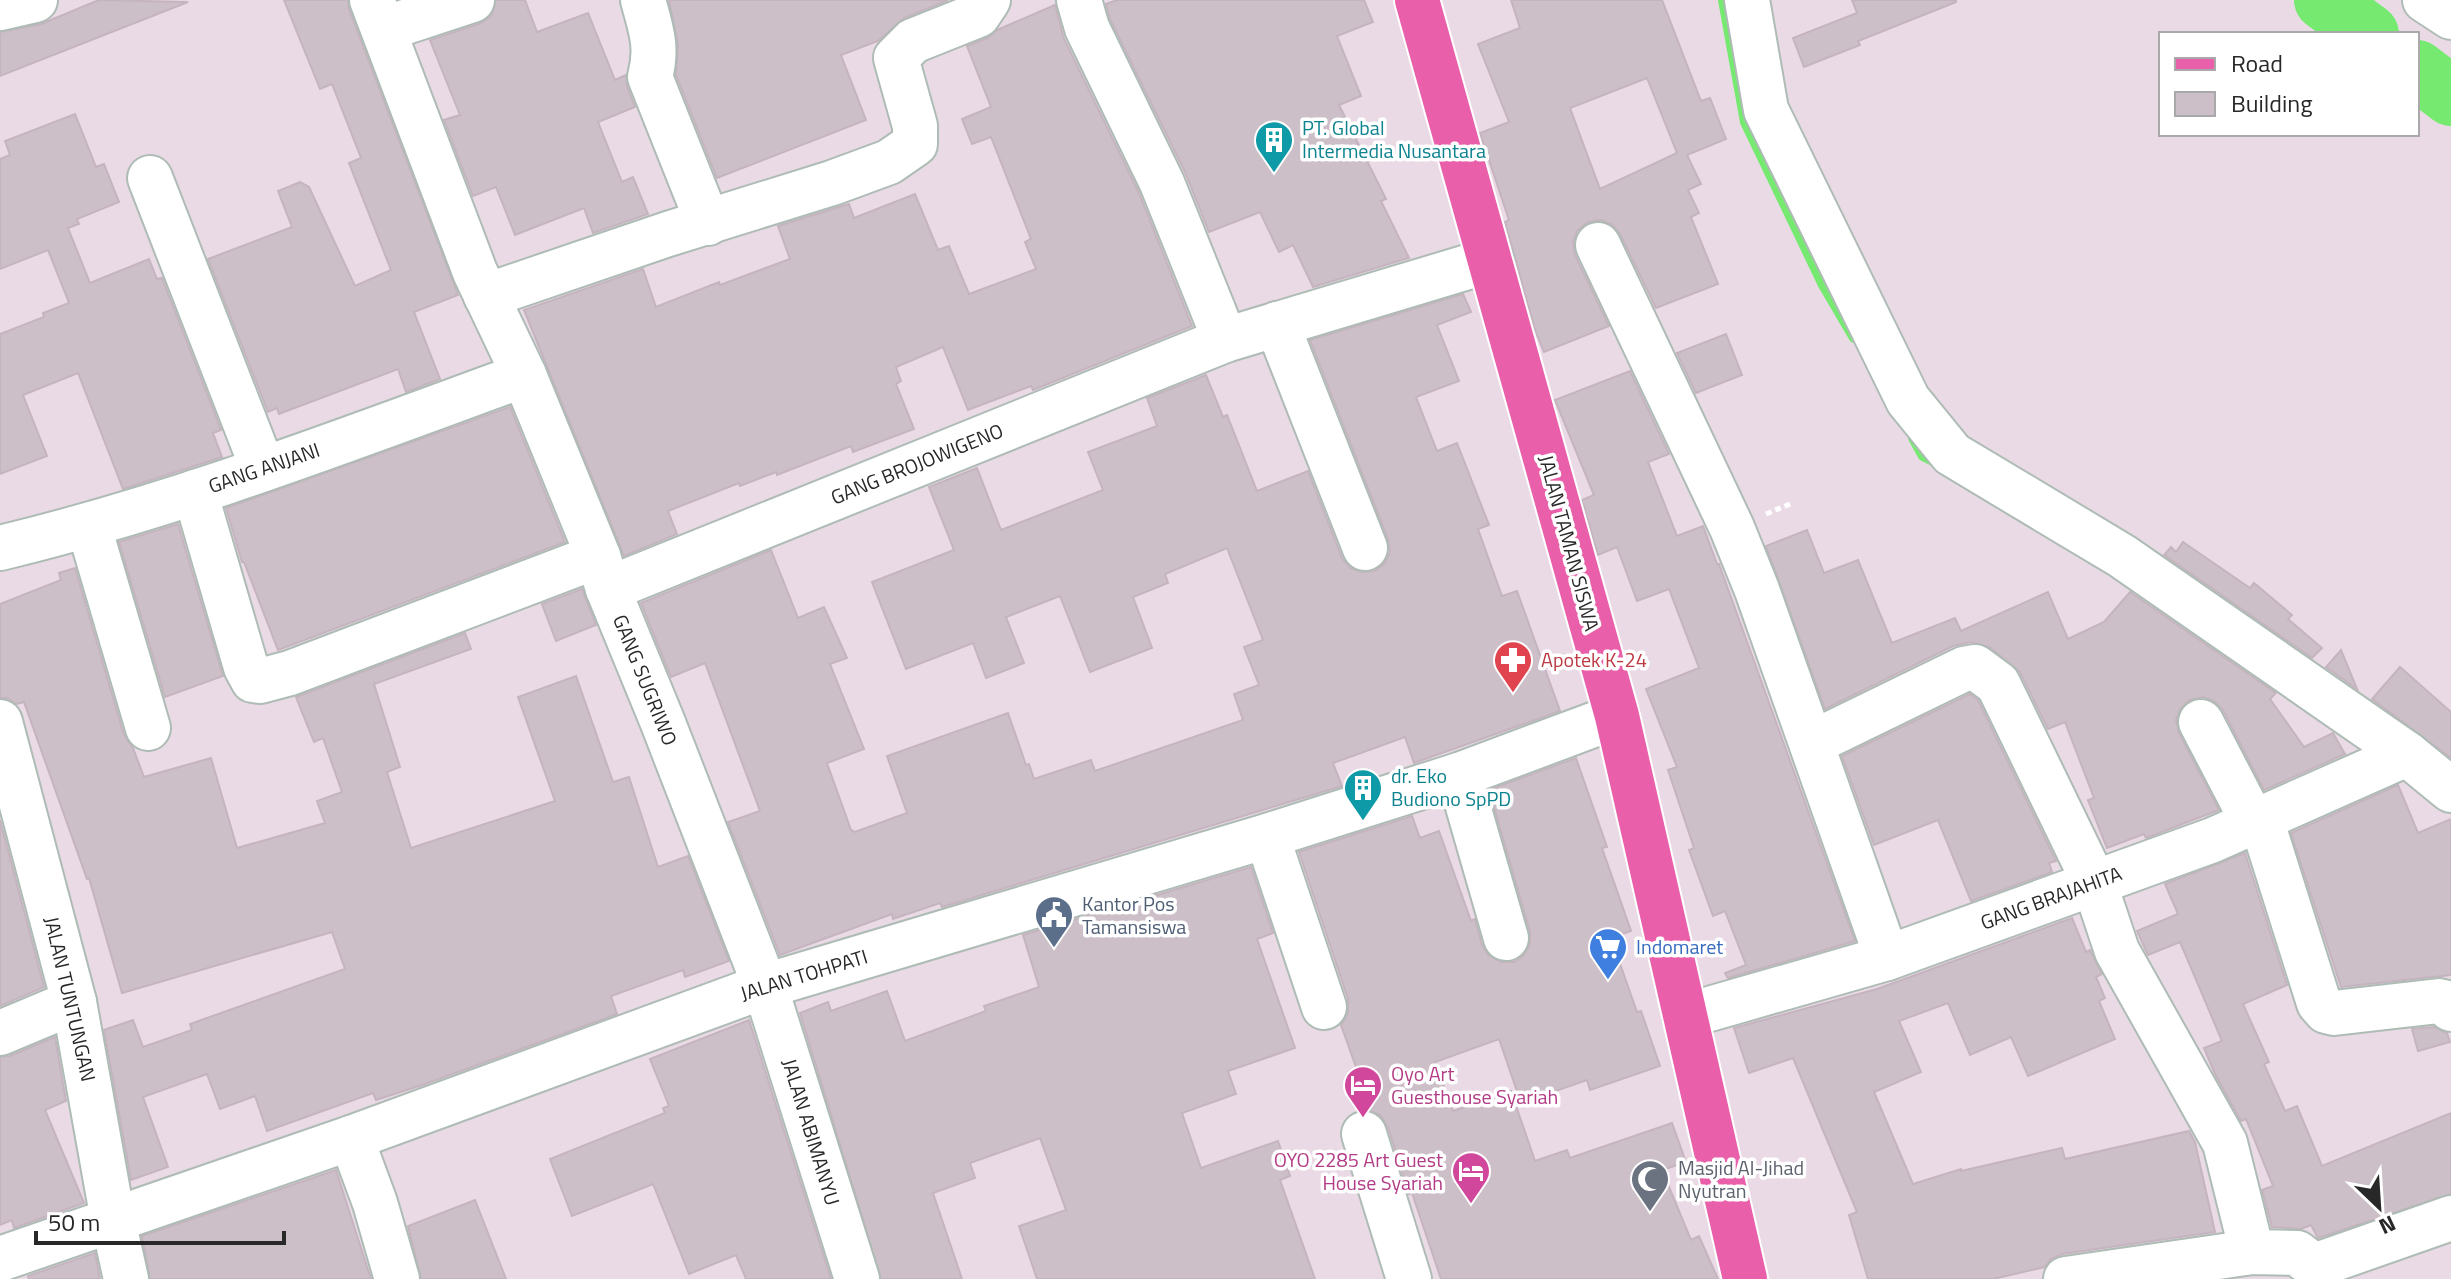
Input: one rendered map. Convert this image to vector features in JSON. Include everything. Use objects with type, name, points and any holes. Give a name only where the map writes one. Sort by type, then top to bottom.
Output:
[{"type":"main road","name":"JALAN TAMAN SISWA","points":[[1417,0],[1617,716],[1745,1279]]},
{"type":"street","points":[[0,8],[35,0]]},
{"type":"street","points":[[378,14],[472,0]]},
{"type":"street","points":[[643,0],[654,40],[655,58],[650,77],[708,223]]},
{"type":"street","points":[[486,296],[889,162],[915,144],[915,126],[896,58],[913,41],[978,15],[988,0]]},
{"type":"street","points":[[1079,0],[1087,28],[1162,183],[1225,340]]},
{"type":"street","points":[[1747,0],[1766,110],[1908,400],[1952,454],[2122,556],[2407,754],[2451,790]]},
{"type":"street","points":[[2425,0],[2451,17]]},
{"type":"street","name":"GANG SUGRIWO","points":[[378,14],[486,296],[524,375],[765,986]]},
{"type":"street","points":[[150,178],[263,469]]},
{"type":"street","points":[[1598,245],[1732,528],[1757,590],[1887,958]]},
{"type":"street","name":"GANG BROJOWIGENO","points":[[195,492],[242,657],[253,680],[260,681],[603,573],[1225,340],[1491,260]]},
{"type":"street","points":[[1277,324],[1365,548]]},
{"type":"street","name":"GANG ANJANI","points":[[0,548],[89,527],[263,469],[524,375]]},
{"type":"street","points":[[89,527],[148,728]]},
{"type":"street","points":[[1812,743],[1964,669],[1975,667],[1998,684],[2094,882],[2117,951],[2225,1143],[2252,1252]]},
{"type":"street","name":"JALAN TOHPATI","points":[[0,1259],[351,1138],[765,986],[1267,836],[1459,775],[1617,716]]},
{"type":"street","points":[[2201,722],[2257,821],[2319,1003],[2326,1011],[2334,1013],[2439,1001],[2447,1003],[2451,1009]]},
{"type":"street","name":"JALAN TUNTUNGAN","points":[[0,725],[74,1002],[126,1279]]},
{"type":"street","name":"GANG BRAJAHITA","points":[[1685,1016],[1887,958],[2213,840],[2407,754]]},
{"type":"street","points":[[1459,775],[1506,938]]},
{"type":"street","points":[[1267,836],[1324,1007]]},
{"type":"street","name":"JALAN ABIMANYU","points":[[765,986],[857,1279]]},
{"type":"street","points":[[0,1033],[74,1002]]},
{"type":"street","points":[[1364,1134],[1409,1279]]},
{"type":"street","points":[[351,1138],[375,1203],[397,1279]]},
{"type":"street","points":[[2066,1279],[2252,1252],[2297,1253],[2316,1273],[2451,1218]]},
{"type":"building","points":[[99,0],[188,2],[0,76],[0,32],[41,24]]},
{"type":"building","points":[[284,0],[348,0],[458,295],[414,312],[440,379],[406,392],[398,369],[279,414],[277,408],[268,412],[208,259],[292,227],[278,191],[300,182],[309,187],[355,286],[391,270],[349,163],[361,158],[332,84],[320,89]]},
{"type":"building","points":[[496,0],[525,0],[537,32],[588,13],[615,80],[626,75],[635,107],[598,122],[622,182],[633,177],[648,214],[593,233],[584,208],[515,235],[496,187],[473,196],[444,120],[460,115],[430,40],[481,23],[491,16]]},
{"type":"building","points":[[669,0],[948,0],[904,18],[878,41],[841,55],[866,120],[717,178],[676,75],[678,45]]},
{"type":"building","points":[[1117,0],[1364,0],[1373,22],[1337,36],[1361,96],[1339,105],[1386,199],[1381,201],[1409,258],[1313,287],[1293,245],[1279,252],[1260,212],[1209,232],[1185,172],[1110,19],[1106,4]]},
{"type":"building","points":[[1511,0],[1662,0],[1701,101],[1710,98],[1726,139],[1687,155],[1701,184],[1688,190],[1699,213],[1691,217],[1718,284],[1656,308],[1613,225],[1601,220],[1588,222],[1577,231],[1573,242],[1575,255],[1609,326],[1544,352],[1505,222],[1509,220],[1480,133],[1509,122],[1478,44],[1520,28]],"holes":[[[1647,78],[1677,153],[1600,189],[1570,108]]]},
{"type":"building","points":[[1852,0],[1956,2],[1858,41],[1860,45],[1804,67],[1793,38],[1857,13]]},
{"type":"building","points":[[1055,5],[1064,39],[1139,193],[1192,326],[1033,390],[1031,386],[968,410],[943,347],[896,367],[901,381],[896,384],[914,429],[853,452],[851,446],[777,475],[776,472],[740,486],[739,483],[668,511],[677,534],[624,556],[524,310],[643,269],[656,307],[790,259],[778,226],[849,204],[854,218],[915,194],[938,250],[949,246],[969,294],[1036,269],[1025,242],[1031,239],[991,137],[972,144],[962,119],[991,107],[967,46]]},
{"type":"building","points":[[75,114],[96,167],[104,164],[119,202],[77,219],[79,224],[68,228],[90,283],[149,259],[157,279],[162,278],[221,430],[213,433],[222,457],[123,489],[78,373],[23,395],[47,456],[0,474],[0,334],[44,317],[43,313],[69,303],[48,250],[0,269],[0,159],[10,155],[5,141]]},
{"type":"building","points":[[1463,294],[1471,312],[1437,325],[1459,381],[1416,397],[1437,451],[1457,443],[1489,525],[1478,529],[1502,596],[1517,591],[1560,711],[1414,763],[1405,737],[1333,763],[1342,786],[942,907],[940,903],[893,919],[892,914],[780,955],[728,822],[760,811],[705,663],[671,677],[641,603],[771,550],[798,618],[824,607],[847,658],[830,664],[864,749],[827,763],[851,830],[855,832],[907,813],[887,756],[1008,713],[1034,779],[1091,760],[1095,771],[1243,720],[1234,694],[1259,685],[1244,647],[1263,640],[1227,548],[1165,574],[1168,583],[1133,597],[1152,648],[1090,672],[1060,596],[1006,617],[1024,663],[986,678],[973,643],[906,669],[872,582],[954,550],[929,487],[977,468],[1001,530],[1103,490],[1088,452],[1157,426],[1147,398],[1206,375],[1223,417],[1227,415],[1257,491],[1308,471],[1342,558],[1350,568],[1361,572],[1375,571],[1385,563],[1390,552],[1388,539],[1310,340]]},
{"type":"building","points":[[1726,334],[1742,375],[1696,393],[1677,353]]},
{"type":"building","points":[[1630,371],[1669,454],[1648,462],[1677,536],[1703,526],[1855,941],[1728,978],[1725,973],[1746,965],[1725,911],[1713,916],[1689,850],[1694,848],[1668,770],[1677,767],[1646,689],[1699,668],[1669,589],[1637,601],[1617,547],[1598,555],[1582,500],[1594,495],[1555,400]]},
{"type":"building","points":[[510,407],[565,542],[278,650],[242,562],[226,508]]},
{"type":"building","points":[[178,524],[223,676],[165,697],[119,542]]},
{"type":"building","points":[[1807,530],[1824,573],[1858,560],[1892,643],[1955,618],[1961,631],[2048,592],[2068,639],[2104,622],[2130,592],[2276,693],[2270,699],[2304,747],[2333,733],[2345,754],[2264,790],[2223,710],[2214,701],[2203,697],[2190,700],[2180,709],[2176,720],[2179,733],[2219,810],[2146,838],[2144,834],[2107,848],[2088,800],[2094,798],[2065,722],[2048,729],[2020,672],[1989,647],[1971,642],[1953,646],[1825,709],[1766,546]]},
{"type":"building","points":[[2183,542],[2250,588],[2254,583],[2292,615],[2288,619],[2322,648],[2312,658],[2164,555],[2171,547],[2176,552]]},
{"type":"building","points":[[75,568],[124,735],[133,748],[144,777],[211,758],[237,848],[325,823],[317,801],[342,792],[323,738],[314,742],[296,697],[465,633],[471,649],[374,684],[400,767],[387,772],[411,848],[555,801],[518,697],[576,676],[613,782],[629,777],[658,867],[688,856],[729,961],[685,977],[683,970],[611,996],[617,1014],[422,1085],[376,1100],[373,1093],[267,1131],[255,1096],[220,1109],[207,1074],[143,1097],[168,1167],[131,1180],[104,1030],[133,1020],[143,1047],[192,1030],[190,1024],[345,969],[332,932],[122,993],[89,878],[24,702],[17,704],[0,698],[0,604],[61,580],[59,573]]},
{"type":"building","points":[[582,589],[596,625],[556,641],[542,604]]},
{"type":"building","points":[[2341,650],[2357,689],[2326,667]]},
{"type":"building","points":[[2400,667],[2451,712],[2451,758],[2372,699]]},
{"type":"building","points":[[1970,694],[1978,700],[2056,861],[2049,863],[2052,872],[1971,901],[1938,820],[1874,845],[1842,756]]},
{"type":"building","points":[[1576,758],[1607,847],[1602,848],[1631,931],[1611,938],[1660,1066],[1590,1090],[1587,1080],[1521,1103],[1499,1039],[1435,1062],[1453,1111],[1511,1091],[1535,1161],[1567,1150],[1570,1158],[1672,1123],[1686,1162],[1662,1170],[1691,1240],[1699,1236],[1718,1279],[1441,1279],[1388,1127],[1380,1115],[1368,1110],[1366,1095],[1341,1025],[1348,1013],[1348,999],[1299,852],[1412,816],[1420,838],[1439,831],[1471,921],[1475,919],[1488,955],[1501,962],[1514,962],[1524,955],[1530,943],[1530,932],[1489,790]]},
{"type":"building","points":[[2398,785],[2418,833],[2451,819],[2451,975],[2341,987],[2291,833]]},
{"type":"building","points":[[0,820],[44,987],[0,1006]]},
{"type":"building","points":[[2245,853],[2287,985],[2243,1004],[2269,1062],[2264,1064],[2285,1111],[2297,1106],[2322,1166],[2451,1113],[2451,1194],[2318,1238],[2311,1225],[2301,1229],[2272,1227],[2262,1190],[2273,1186],[2246,1119],[2241,1121],[2204,1048],[2222,1041],[2180,942],[2148,955],[2137,931],[2178,914],[2165,884]]},
{"type":"building","points":[[1251,867],[1273,933],[1257,939],[1295,1048],[1228,1071],[1236,1094],[1182,1113],[1201,1168],[1278,1141],[1290,1176],[1280,1180],[1315,1279],[1037,1279],[1019,1226],[1066,1210],[1040,1138],[970,1163],[975,1178],[933,1193],[962,1279],[881,1279],[800,1013],[828,1002],[831,1011],[887,991],[905,1041],[986,1011],[984,1006],[1039,987],[1023,935]]},
{"type":"building","points":[[2072,918],[2086,952],[2090,950],[2102,974],[2096,977],[2105,998],[2099,1001],[2115,1039],[2028,1076],[2011,1037],[1970,1055],[1948,1003],[1899,1021],[1921,1072],[1874,1092],[1913,1184],[1961,1169],[2062,1148],[2065,1159],[2189,1131],[2195,1142],[2215,1232],[2062,1254],[2051,1259],[2045,1267],[1993,1279],[1868,1279],[1849,1215],[1857,1212],[1793,1058],[1749,1073],[1734,1028],[1877,989]]},
{"type":"building","points":[[749,1020],[831,1279],[746,1279],[736,1255],[689,1274],[653,1184],[572,1216],[550,1159],[665,1113],[663,1108],[669,1106],[650,1059]]},
{"type":"building","points":[[2434,1027],[2447,1033],[2450,1042],[2418,1051],[2412,1029]]},
{"type":"building","points":[[55,1037],[66,1101],[45,1110],[84,1203],[14,1228],[12,1220],[0,1225],[0,1057],[10,1056]]},
{"type":"building","points":[[336,1170],[371,1279],[150,1279],[142,1236]]},
{"type":"building","points":[[475,1200],[506,1279],[421,1279],[408,1226]]},
{"type":"building","points":[[95,1253],[100,1279],[29,1279],[28,1276]]},
{"type":"waterway","points":[[1723,0],[1745,122],[1823,285],[1854,338]]},
{"type":"waterway","points":[[2324,0],[2366,32]]},
{"type":"waterway","points":[[2419,72],[2451,96]]},
{"type":"waterway","points":[[1913,438],[1923,456],[1937,463]]},
{"type":"place","name":"PT. Global Intermedia Nusantara","points":[[1274,174]]},
{"type":"place","name":"Apotek K-24","points":[[1513,694]]},
{"type":"place","name":"dr. Eko Budiono SpPD","points":[[1363,822]]},
{"type":"place","name":"Kantor Pos Tamansiswa","points":[[1054,949]]},
{"type":"place","name":"Indomaret","points":[[1608,981]]},
{"type":"place","name":"Oyo Art Guesthouse Syariah","points":[[1363,1119]]},
{"type":"place","name":"OYO 2285 Art Guest House Syariah","points":[[1471,1205]]},
{"type":"place","name":"Masjid Al-Jihad Nyutran","points":[[1650,1213]]}]
